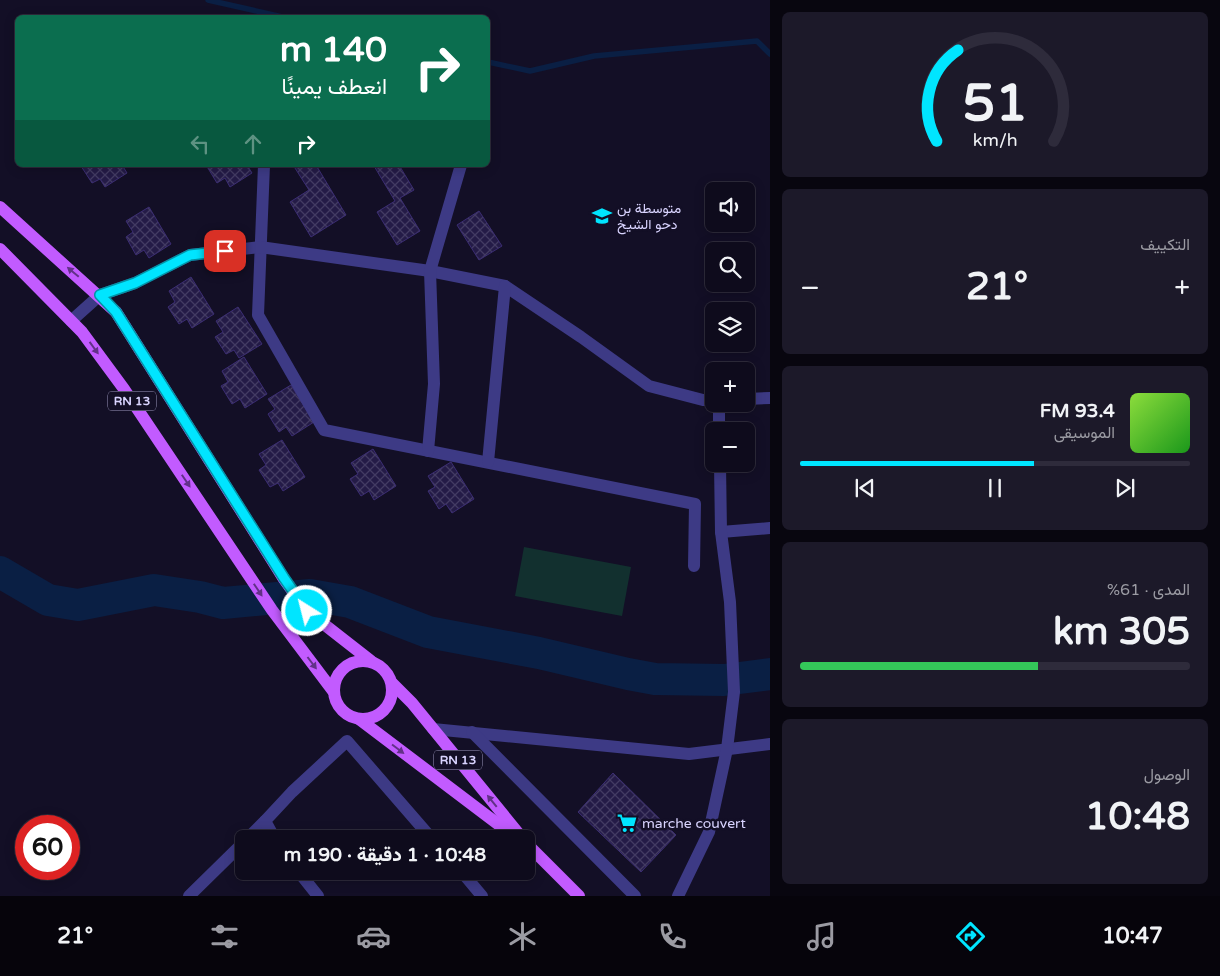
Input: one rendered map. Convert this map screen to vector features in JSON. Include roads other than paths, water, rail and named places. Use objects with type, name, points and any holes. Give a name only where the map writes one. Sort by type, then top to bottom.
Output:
[{"type":"main road","name":"RN 13","points":[[0,207],[100,295],[116,312],[269,555],[307,611],[370,661]]},
{"type":"main road","name":"RN 13","points":[[0,249],[82,332],[129,397],[272,610],[333,692]]},
{"type":"main road","points":[[360,660],[370,661],[381,666],[392,683],[392,694],[385,709],[371,719],[359,720],[341,710],[333,692],[338,676],[349,664],[360,660]]},
{"type":"main road","name":"RN 13","points":[[392,683],[433,729],[515,830]]},
{"type":"main road","name":"RN 13","points":[[359,720],[506,830]]},
{"type":"main road","name":"RN 13","points":[[535,853],[578,896]]},
{"type":"street","points":[[264,167],[258,315],[324,430],[695,504],[694,566]]},
{"type":"street","points":[[428,450],[434,384],[430,271],[460,167]]},
{"type":"street","points":[[71,320],[100,295],[135,283],[190,255],[260,247],[430,271],[505,286],[649,386],[705,400]]},
{"type":"street","points":[[488,462],[505,286]]},
{"type":"street","points":[[755,399],[770,398]]},
{"type":"street","points":[[678,896],[709,832],[727,749],[734,692],[730,602],[721,532],[720,472]]},
{"type":"street","points":[[721,532],[770,528]]},
{"type":"street","points":[[433,729],[689,754],[770,744]]},
{"type":"street","points":[[472,732],[635,896]]},
{"type":"street","points":[[256,830],[292,792],[347,741],[424,830]]},
{"type":"street","points":[[265,821],[270,830]]},
{"type":"street","points":[[189,896],[235,851]]},
{"type":"street","points":[[305,880],[318,896]]},
{"type":"street","points":[[469,880],[482,896]]},
{"type":"waterway","points":[[208,0],[274,15]]},
{"type":"waterway","points":[[490,62],[530,71],[594,56],[757,41],[770,54]]},
{"type":"waterway","points":[[0,572],[48,600],[78,605],[154,590],[200,597],[223,603],[310,595],[350,602],[428,632],[539,653],[655,679],[724,680],[770,674]]},
{"type":"place","name":"متوسطة بن دحو الشيخ","points":[[602,216]]},
{"type":"place","name":"marche couvert","points":[[627,823]]}]
